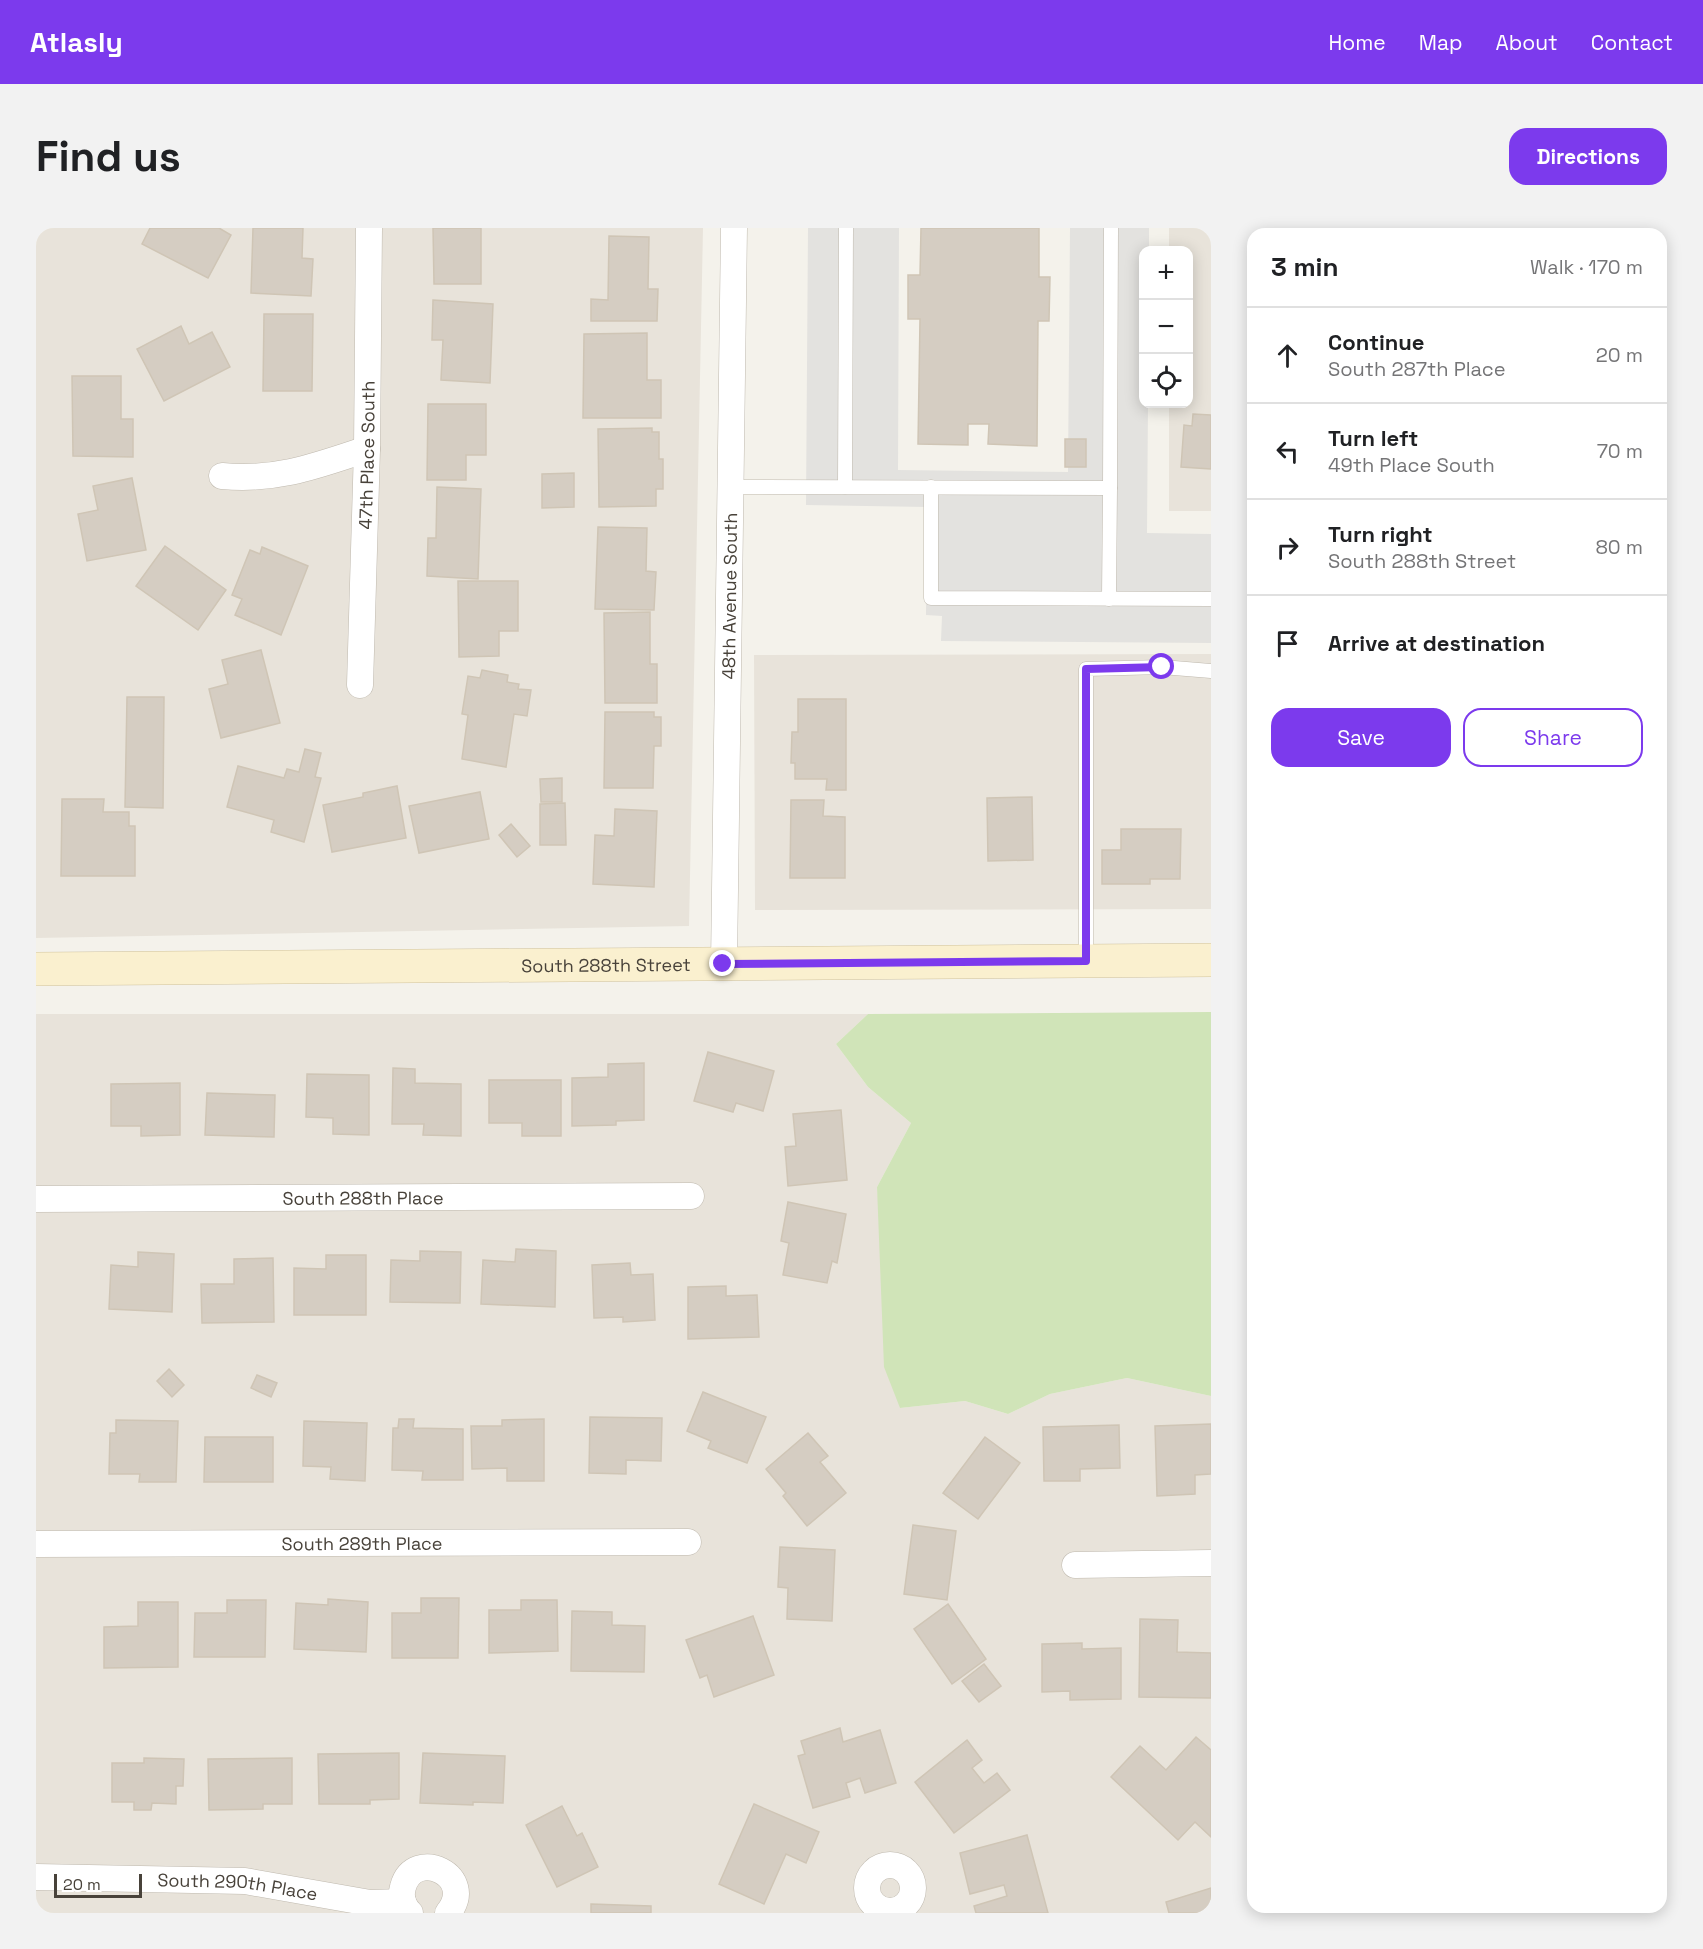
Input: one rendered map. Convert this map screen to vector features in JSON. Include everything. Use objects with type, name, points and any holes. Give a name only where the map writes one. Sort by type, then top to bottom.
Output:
[{"type":"main road","name":"South 288th Street","points":[[36,969],[1211,960]]},
{"type":"street","name":"47th Place South","points":[[360,685],[367,448],[369,228]]},
{"type":"street","name":"48th Avenue South","points":[[723,964],[734,228]]},
{"type":"street","points":[[222,476],[252,478],[283,475],[367,448]]},
{"type":"street","name":"South 288th Place","points":[[36,1199],[691,1196]]},
{"type":"street","name":"South 289th Place","points":[[36,1544],[688,1542]]},
{"type":"street","points":[[1075,1566],[1211,1563]]},
{"type":"street","name":"South 290th Place","points":[[36,1877],[245,1881],[406,1907],[405,1881],[421,1868],[432,1867],[442,1870],[455,1886],[456,1897],[448,1913]]},
{"type":"lane","points":[[845,487],[846,228]]},
{"type":"lane","points":[[1109,599],[1111,228]]},
{"type":"lane","points":[[730,487],[1110,488]]},
{"type":"lane","points":[[931,487],[931,598],[1211,599]]},
{"type":"lane","points":[[1086,961],[1086,669],[1162,667],[1211,671]]},
{"type":"shaded area","points":[[36,228],[703,228],[689,926],[36,938]]},
{"type":"shaded area","points":[[808,228],[899,228],[898,470],[1068,472],[1070,228],[1149,228],[1149,246],[1139,246],[1139,408],[1148,408],[1147,533],[1211,534],[1211,643],[941,641],[942,616],[926,615],[927,507],[806,505]]},
{"type":"shaded area","points":[[1169,228],[1211,228],[1211,511],[1169,511],[1169,408],[1193,408],[1193,246],[1169,246]]},
{"type":"shaded area","points":[[1211,654],[1211,909],[755,910],[754,655]]},
{"type":"shaded area","points":[[36,1014],[868,1014],[836,1044],[868,1087],[911,1123],[877,1187],[900,1408],[965,1401],[1008,1414],[1050,1394],[1127,1378],[1211,1396],[1211,1913],[36,1913]]},
{"type":"green space","points":[[1211,1012],[1211,1396],[1127,1378],[1050,1394],[1008,1414],[965,1401],[900,1408],[884,1367],[877,1187],[911,1123],[868,1087],[836,1044],[868,1014]]},
{"type":"building","points":[[150,228],[219,228],[231,235],[208,278],[142,244]]},
{"type":"building","points":[[253,228],[303,228],[302,258],[313,259],[311,296],[251,293]]},
{"type":"building","points":[[433,228],[481,228],[481,284],[434,284]]},
{"type":"building","points":[[921,228],[1039,228],[1039,277],[1050,277],[1049,321],[1038,321],[1037,446],[988,444],[989,424],[968,424],[968,445],[918,444],[920,319],[908,319],[908,275],[920,275]]},
{"type":"building","points":[[609,236],[649,237],[648,289],[658,289],[657,321],[591,321],[591,299],[608,300]]},
{"type":"building","points":[[433,300],[493,304],[490,383],[441,380],[443,340],[432,340]]},
{"type":"building","points":[[264,314],[313,314],[312,391],[263,391]]},
{"type":"building","points":[[181,326],[189,344],[212,332],[230,367],[164,401],[137,349]]},
{"type":"building","points":[[647,333],[647,380],[661,380],[661,418],[583,418],[584,334]]},
{"type":"building","points":[[72,376],[121,376],[121,419],[133,419],[133,457],[73,456]]},
{"type":"building","points":[[428,404],[486,404],[486,455],[466,455],[466,480],[427,480]]},
{"type":"building","points":[[1193,414],[1211,415],[1211,469],[1181,467],[1184,425],[1192,426]]},
{"type":"building","points":[[652,428],[652,432],[659,432],[659,459],[663,459],[663,489],[656,489],[656,506],[599,507],[598,429]]},
{"type":"building","points":[[1065,439],[1086,439],[1086,467],[1065,467]]},
{"type":"building","points":[[574,473],[574,507],[542,508],[542,474]]},
{"type":"building","points":[[132,478],[146,550],[87,561],[78,514],[98,510],[93,486]]},
{"type":"building","points":[[437,487],[481,489],[478,579],[427,576],[428,538],[436,538]]},
{"type":"building","points":[[598,527],[647,528],[646,571],[656,572],[654,610],[595,609]]},
{"type":"building","points":[[165,546],[226,590],[198,630],[136,586]]},
{"type":"building","points":[[262,547],[308,566],[281,635],[235,615],[242,599],[232,595],[250,550],[260,554]]},
{"type":"building","points":[[458,581],[518,581],[518,631],[499,631],[499,656],[459,657]]},
{"type":"building","points":[[650,612],[650,664],[657,664],[657,703],[605,703],[604,613]]},
{"type":"building","points":[[261,650],[280,723],[221,738],[209,689],[228,684],[222,660]]},
{"type":"building","points":[[482,670],[508,675],[507,682],[519,684],[518,689],[531,690],[527,716],[514,714],[506,767],[462,759],[468,715],[462,714],[468,676],[480,678]]},
{"type":"building","points":[[127,697],[164,697],[163,808],[125,807]]},
{"type":"building","points":[[798,699],[846,699],[846,790],[826,790],[827,779],[795,779],[795,763],[791,763],[792,732],[798,732]]},
{"type":"building","points":[[605,712],[654,712],[654,717],[661,717],[661,746],[654,746],[653,788],[604,788]]},
{"type":"building","points":[[305,749],[321,753],[315,777],[321,778],[304,842],[271,832],[274,820],[227,807],[238,766],[284,778],[287,769],[299,772]]},
{"type":"building","points":[[562,778],[562,802],[541,802],[540,779]]},
{"type":"building","points":[[397,786],[406,838],[332,852],[323,805],[363,797],[363,793]]},
{"type":"building","points":[[480,792],[489,839],[419,853],[409,806]]},
{"type":"building","points":[[1032,797],[1033,860],[988,861],[987,798]]},
{"type":"building","points":[[62,799],[104,799],[103,812],[129,812],[129,826],[135,826],[135,876],[61,876]]},
{"type":"building","points":[[791,800],[824,800],[823,816],[845,817],[845,878],[790,878]]},
{"type":"building","points":[[565,803],[566,845],[540,845],[540,804]]},
{"type":"building","points":[[615,809],[657,811],[654,887],[593,884],[595,835],[614,836]]},
{"type":"building","points":[[511,824],[530,846],[517,857],[499,835]]},
{"type":"building","points":[[1121,829],[1181,829],[1180,879],[1150,879],[1150,884],[1102,884],[1102,850],[1121,850]]},
{"type":"building","points":[[708,1052],[774,1071],[763,1111],[736,1103],[733,1112],[694,1101]]},
{"type":"building","points":[[644,1063],[644,1120],[616,1121],[616,1125],[572,1126],[572,1078],[608,1077],[608,1064]]},
{"type":"building","points":[[393,1068],[415,1069],[415,1083],[461,1084],[461,1136],[423,1135],[424,1124],[392,1124]]},
{"type":"building","points":[[307,1074],[369,1075],[369,1135],[333,1134],[333,1118],[306,1117]]},
{"type":"building","points":[[489,1080],[561,1080],[561,1136],[522,1136],[522,1123],[489,1123]]},
{"type":"building","points":[[180,1083],[180,1135],[141,1136],[141,1126],[111,1126],[111,1084]]},
{"type":"building","points":[[207,1093],[275,1095],[274,1137],[205,1135]]},
{"type":"building","points":[[841,1110],[847,1180],[788,1186],[785,1147],[796,1146],[793,1114]]},
{"type":"building","points":[[788,1202],[846,1214],[837,1263],[832,1261],[827,1283],[783,1275],[789,1243],[781,1241]]},
{"type":"building","points":[[516,1249],[556,1251],[555,1307],[481,1304],[483,1260],[515,1262]]},
{"type":"building","points":[[420,1251],[461,1252],[460,1303],[390,1302],[391,1260],[420,1261]]},
{"type":"building","points":[[138,1252],[174,1254],[172,1312],[109,1309],[111,1265],[138,1267]]},
{"type":"building","points":[[326,1255],[366,1255],[366,1315],[294,1315],[294,1268],[326,1269]]},
{"type":"building","points":[[273,1258],[274,1322],[202,1323],[201,1284],[234,1284],[234,1259]]},
{"type":"building","points":[[630,1263],[631,1275],[653,1274],[655,1320],[623,1322],[623,1317],[594,1318],[592,1265]]},
{"type":"building","points":[[726,1286],[726,1296],[757,1295],[759,1337],[688,1339],[688,1287]]},
{"type":"building","points":[[169,1369],[184,1385],[172,1397],[157,1381]]},
{"type":"building","points":[[257,1375],[277,1383],[271,1397],[251,1388]]},
{"type":"building","points":[[703,1392],[766,1417],[747,1463],[708,1448],[711,1441],[687,1431]]},
{"type":"building","points":[[590,1417],[662,1418],[661,1461],[626,1460],[626,1474],[589,1473]]},
{"type":"building","points":[[399,1419],[414,1419],[413,1428],[463,1429],[463,1480],[422,1480],[423,1471],[392,1470],[393,1428],[398,1428]]},
{"type":"building","points":[[544,1419],[544,1481],[507,1481],[507,1468],[472,1469],[471,1426],[502,1426],[502,1420]]},
{"type":"building","points":[[116,1420],[178,1421],[176,1482],[139,1482],[140,1474],[109,1474],[110,1433],[116,1433]]},
{"type":"building","points":[[304,1421],[367,1423],[365,1481],[330,1479],[331,1467],[303,1466]]},
{"type":"building","points":[[1211,1424],[1211,1474],[1195,1475],[1195,1494],[1157,1496],[1155,1426]]},
{"type":"building","points":[[1119,1425],[1120,1468],[1080,1469],[1080,1481],[1044,1481],[1043,1427]]},
{"type":"building","points":[[808,1433],[828,1456],[820,1462],[846,1493],[807,1526],[783,1496],[786,1493],[766,1469]]},
{"type":"building","points":[[205,1437],[273,1437],[273,1482],[204,1482]]},
{"type":"building","points":[[985,1437],[1020,1463],[978,1519],[943,1493]]},
{"type":"building","points":[[913,1525],[956,1531],[947,1600],[904,1594]]},
{"type":"building","points":[[780,1547],[835,1550],[832,1621],[787,1619],[788,1588],[778,1587]]},
{"type":"building","points":[[421,1598],[459,1598],[458,1658],[392,1658],[392,1613],[421,1613]]},
{"type":"building","points":[[328,1599],[368,1602],[366,1652],[294,1649],[296,1603],[328,1605]]},
{"type":"building","points":[[227,1600],[266,1600],[265,1657],[194,1657],[195,1613],[227,1613]]},
{"type":"building","points":[[521,1600],[557,1600],[558,1651],[489,1653],[489,1610],[521,1610]]},
{"type":"building","points":[[138,1602],[178,1602],[178,1667],[104,1668],[104,1627],[138,1626]]},
{"type":"building","points":[[948,1604],[986,1659],[952,1684],[914,1629]]},
{"type":"building","points":[[572,1611],[612,1612],[612,1625],[645,1626],[644,1672],[571,1671]]},
{"type":"building","points":[[753,1616],[774,1675],[714,1697],[707,1675],[700,1678],[686,1640]]},
{"type":"building","points":[[1140,1619],[1178,1620],[1177,1652],[1211,1653],[1211,1698],[1139,1697]]},
{"type":"building","points":[[1082,1643],[1082,1649],[1121,1648],[1121,1699],[1070,1700],[1070,1691],[1042,1692],[1042,1644]]},
{"type":"building","points":[[984,1664],[1001,1686],[979,1702],[962,1681]]},
{"type":"building","points":[[840,1728],[843,1742],[880,1730],[896,1783],[865,1793],[860,1778],[846,1783],[850,1797],[813,1808],[798,1756],[805,1754],[801,1741]]},
{"type":"building","points":[[1196,1737],[1211,1750],[1211,1837],[1195,1822],[1178,1840],[1111,1777],[1140,1746],[1166,1770]]},
{"type":"building","points":[[967,1740],[982,1760],[972,1768],[984,1783],[997,1773],[1010,1790],[954,1833],[915,1782]]},
{"type":"building","points":[[399,1753],[399,1799],[370,1800],[370,1804],[319,1804],[318,1754]]},
{"type":"building","points":[[423,1753],[505,1756],[503,1803],[473,1802],[473,1805],[420,1803]]},
{"type":"building","points":[[144,1758],[184,1759],[183,1786],[176,1786],[176,1804],[152,1803],[151,1810],[134,1810],[134,1802],[112,1802],[112,1763],[144,1763]]},
{"type":"building","points":[[292,1758],[292,1804],[263,1804],[263,1809],[209,1810],[208,1759]]},
{"type":"building","points":[[754,1804],[819,1832],[806,1863],[786,1854],[764,1904],[719,1884]]},
{"type":"building","points":[[562,1806],[577,1836],[582,1833],[598,1867],[557,1887],[526,1825]]},
{"type":"building","points":[[1027,1835],[1048,1913],[976,1913],[974,1906],[1007,1896],[1004,1885],[970,1894],[960,1853]]},
{"type":"building","points":[[1211,1888],[1211,1913],[1169,1913],[1166,1902]]},
{"type":"building","points":[[591,1904],[651,1906],[651,1913],[591,1913]]},
{"type":"route","points":[[723,964],[1086,961],[1086,669],[1162,667]]}]
